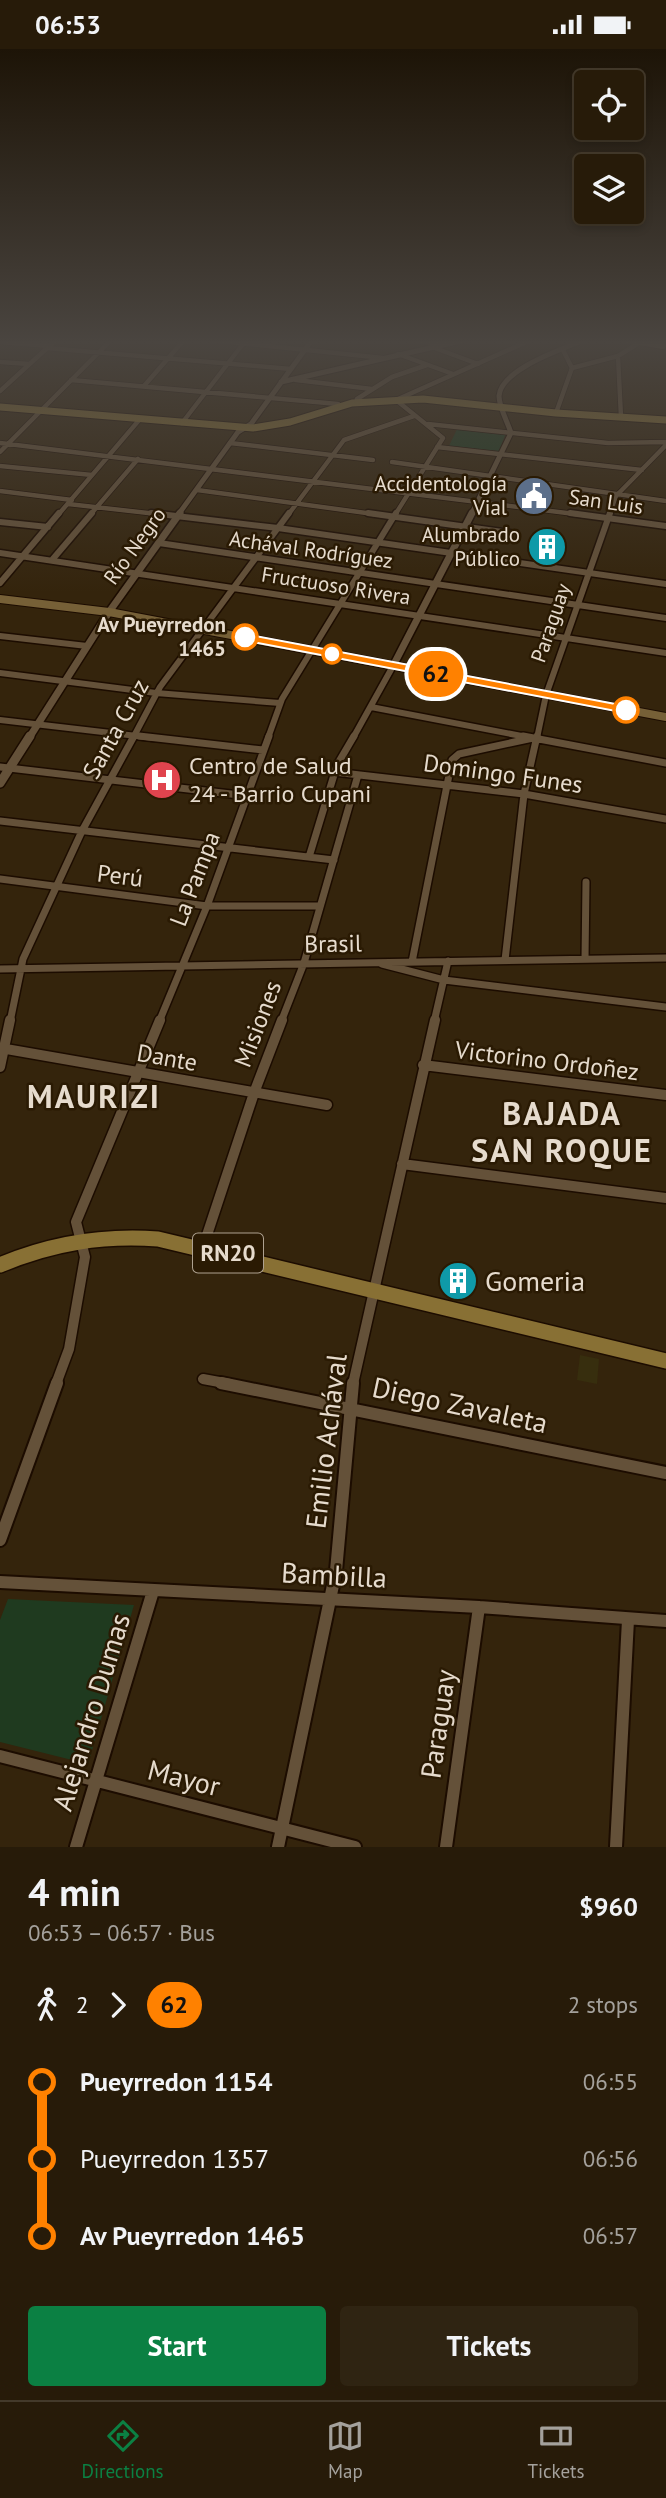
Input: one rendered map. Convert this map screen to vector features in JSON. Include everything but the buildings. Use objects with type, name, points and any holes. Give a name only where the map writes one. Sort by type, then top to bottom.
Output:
[{"type":"main road","points":[[193,424],[245,428],[276,424]]},
{"type":"main road","points":[[245,428],[267,424]]},
{"type":"main road","points":[[0,599],[109,612],[666,717]]},
{"type":"main road","name":"RN20","points":[[0,1265],[37,1249],[78,1239],[135,1236],[203,1247],[666,1361]]},
{"type":"street","points":[[0,453],[28,424]]},
{"type":"street","points":[[0,583],[136,424]]},
{"type":"street","name":"Río Negro","points":[[0,783],[5,768],[37,724],[109,612],[230,443],[248,424]]},
{"type":"street","name":"Santa Cruz","points":[[0,1067],[20,969],[82,831],[156,692],[345,439],[390,424]]},
{"type":"street","points":[[425,424],[608,443],[666,443]]},
{"type":"street","points":[[425,424],[443,438]]},
{"type":"street","points":[[309,857],[334,772],[422,615],[480,501],[511,433],[508,424]]},
{"type":"street","name":"La Pampa","points":[[78,1239],[76,1222],[207,906],[280,703],[450,427]]},
{"type":"street","name":"San Luis","points":[[0,443],[315,479],[666,526]]},
{"type":"street","points":[[230,443],[373,460]]},
{"type":"street","name":"Paraguay","points":[[505,960],[524,794],[534,738],[547,695],[616,496],[666,443]]},
{"type":"street","points":[[437,447],[642,470]]},
{"type":"street","points":[[52,560],[138,459]]},
{"type":"street","points":[[392,462],[492,475],[561,490],[666,501]]},
{"type":"street","points":[[0,466],[93,475]]},
{"type":"street","points":[[197,490],[510,533]]},
{"type":"street","points":[[0,491],[97,507],[278,528],[666,584]]},
{"type":"street","points":[[0,521],[48,527]]},
{"type":"street","name":"Achával Rodríguez","points":[[159,543],[666,618]]},
{"type":"street","name":"Fructuoso Rivera","points":[[0,553],[342,602],[666,653]]},
{"type":"street","points":[[0,636],[87,646]]},
{"type":"street","points":[[0,673],[156,692],[280,703]]},
{"type":"street","points":[[371,707],[666,763]]},
{"type":"street","points":[[0,720],[263,750]]},
{"type":"street","points":[[412,962],[452,760],[459,754],[534,738]]},
{"type":"street","points":[[5,768],[247,796]]},
{"type":"street","name":"Domingo Funes","points":[[334,772],[524,794],[666,819]]},
{"type":"street","name":"Misiones","points":[[203,1247],[254,1093],[304,963],[358,775]]},
{"type":"street","points":[[0,821],[334,860]]},
{"type":"street","name":"Perú","points":[[0,879],[207,906],[320,906]]},
{"type":"street","points":[[585,959],[586,882]]},
{"type":"street","name":"Brasil","points":[[0,969],[666,958]]},
{"type":"street","name":"Emilio Achával","points":[[278,1847],[335,1571],[349,1407],[448,961]]},
{"type":"street","points":[[379,963],[401,971],[444,980],[666,1007]]},
{"type":"street","name":"Dante","points":[[2,1048],[327,1105]]},
{"type":"street","name":"Victorino Ordoñez","points":[[423,1065],[666,1095]]},
{"type":"street","points":[[402,1164],[666,1198]]},
{"type":"street","points":[[0,1540],[69,1349],[85,1257],[78,1239]]},
{"type":"street","name":"Diego Zavaleta","points":[[203,1379],[666,1473]]},
{"type":"street","name":"Bambilla","points":[[1,1585],[479,1607],[666,1621]]},
{"type":"street","name":"Alejandro Dumas","points":[[76,1847],[153,1591]]},
{"type":"street","name":"Paraguay","points":[[446,1847],[479,1607]]},
{"type":"street","points":[[615,1847],[628,1620]]},
{"type":"street","name":"Mayor","points":[[0,1756],[355,1847]]},
{"type":"green space","points":[[457,429],[506,433],[499,451],[449,446]]},
{"type":"green space","points":[[8,1599],[134,1605],[88,1764],[0,1742],[0,1620]]},
{"type":"sand","points":[[580,1355],[599,1359],[597,1384],[577,1380]]},
{"type":"bus line","name":"62","points":[[245,637],[626,710]]},
{"type":"place","name":"Accidentología Vial","points":[[534,496]]},
{"type":"place","name":"Alumbrado Público","points":[[547,547]]},
{"type":"place","name":"Av Pueyrredon 1465","points":[[245,637]]},
{"type":"place","name":"Centro de Salud 24 - Barrio Cupani","points":[[162,780]]},
{"type":"place","name":"Gomeria","points":[[458,1281]]},
{"type":"district","name":"MAURIZI","points":[[94,1097]]},
{"type":"district","name":"BAJADA SAN ROQUE","points":[[562,1132]]}]
